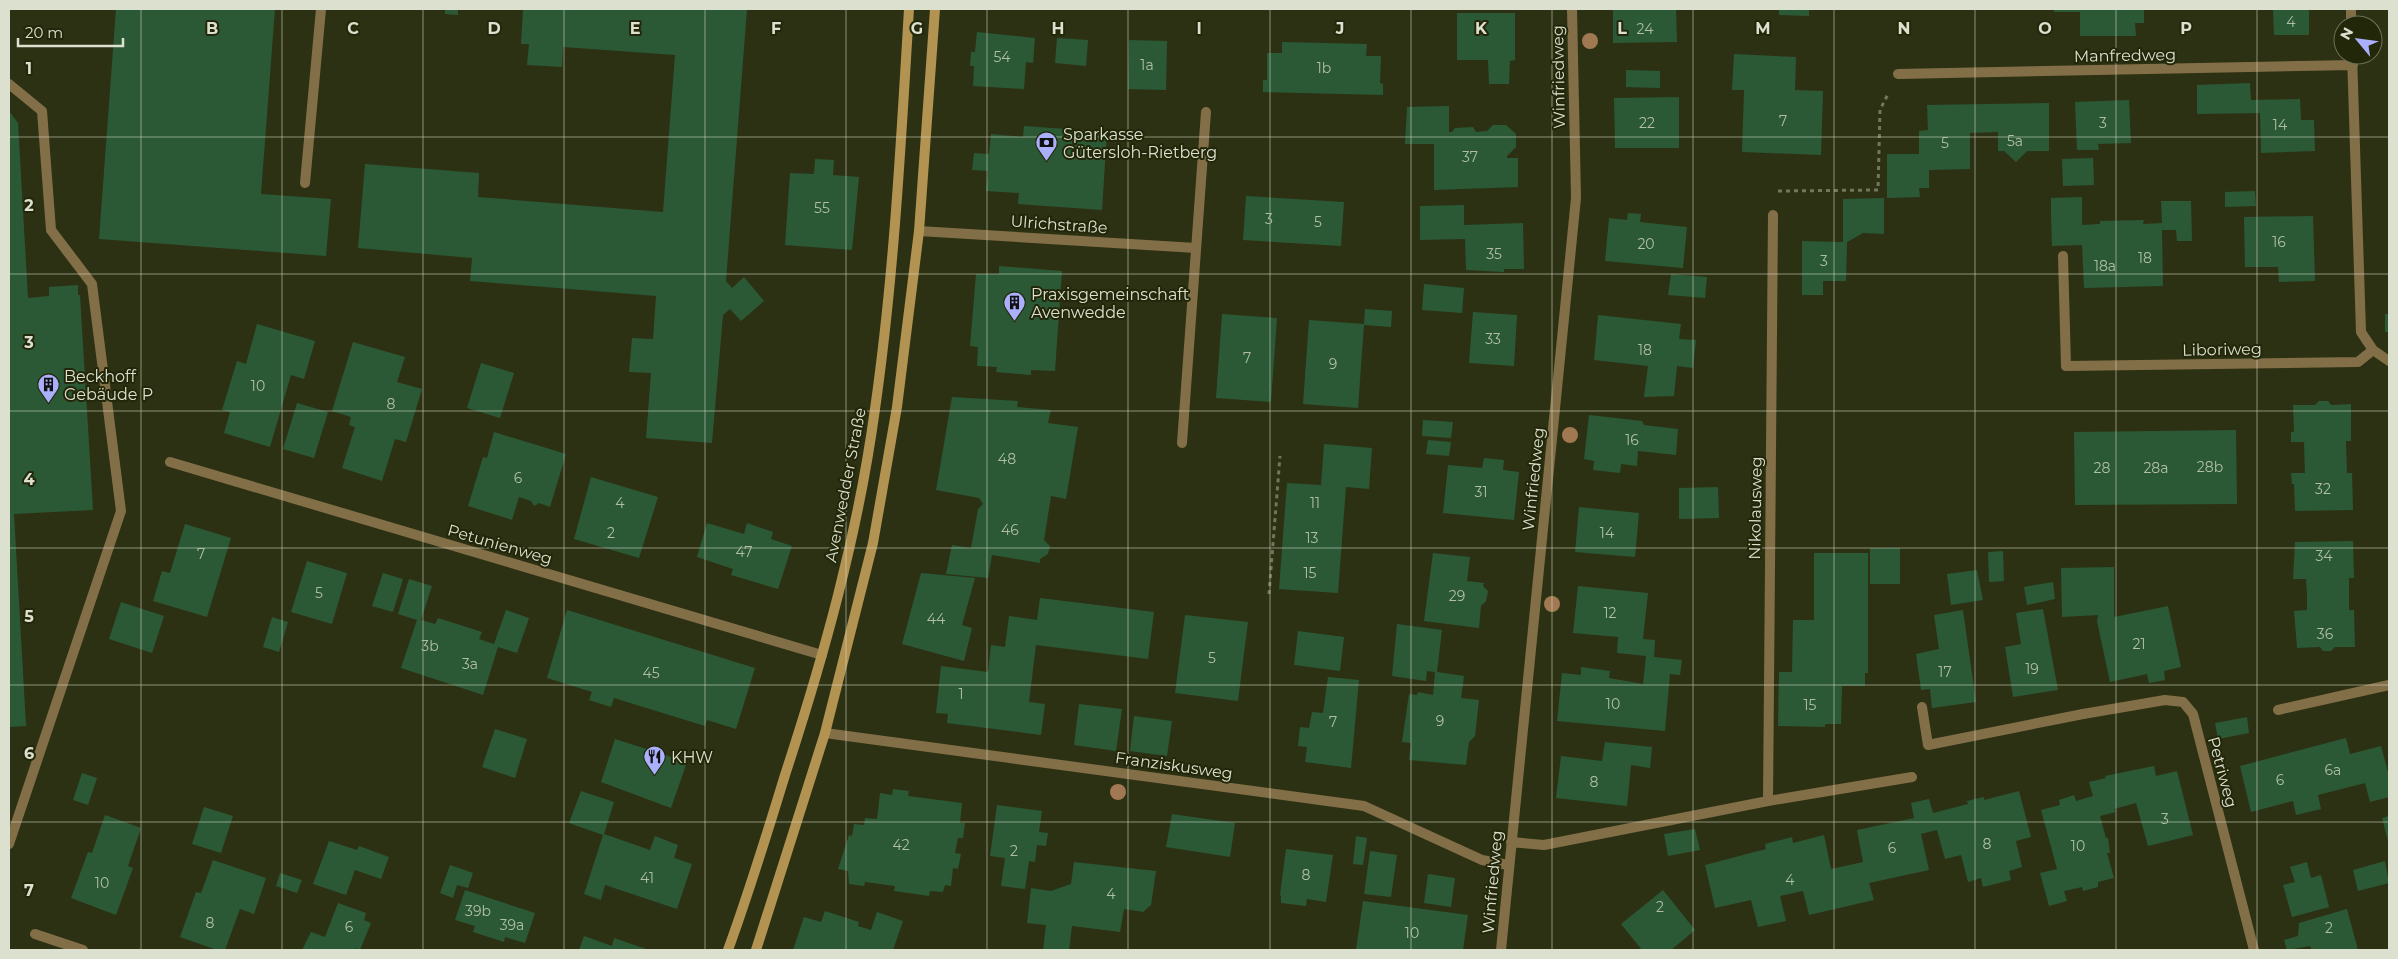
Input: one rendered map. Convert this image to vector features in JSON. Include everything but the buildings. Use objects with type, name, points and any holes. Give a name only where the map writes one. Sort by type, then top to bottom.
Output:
[{"type":"main road","name":"Avenwedder Straße","points":[[728,950],[750,891],[822,655],[850,548],[875,410],[895,228],[910,9]]},
{"type":"main road","points":[[756,950],[825,733],[873,543],[897,407],[919,231],[935,9]]},
{"type":"street","points":[[305,183],[321,9]]},
{"type":"street","name":"Winfriedweg","points":[[1501,950],[1576,198],[1572,9]]},
{"type":"street","name":"Manfredweg","points":[[1898,74],[2333,61]]},
{"type":"street","points":[[2352,65],[2361,332],[2373,350],[2389,360]]},
{"type":"street","points":[[9,84],[42,111],[51,230],[92,284],[121,511],[9,844]]},
{"type":"street","points":[[1182,443],[1206,112]]},
{"type":"street","name":"Nikolausweg","points":[[1768,801],[1773,215]]},
{"type":"street","name":"Ulrichstraße","points":[[919,231],[1196,248]]},
{"type":"street","name":"Liboriweg","points":[[2063,256],[2066,366],[2358,362],[2373,350]]},
{"type":"street","name":"Petunienweg","points":[[170,462],[822,655]]},
{"type":"street","points":[[2278,710],[2389,685]]},
{"type":"street","name":"Petriweg","points":[[1922,707],[1928,745],[2083,714],[2165,700],[2183,702],[2193,714],[2254,950]]},
{"type":"street","name":"Franziskusweg","points":[[825,733],[1364,806],[1482,860],[1508,865]]},
{"type":"street","points":[[1511,842],[1544,845],[1768,801],[1912,777]]},
{"type":"street","points":[[35,934],[83,950]]},
{"type":"path","points":[[1773,215],[1774,190],[1878,190],[1880,110],[1898,74]]},
{"type":"path","points":[[1269,594],[1280,456]]},
{"type":"place","name":"Sparkasse Gütersloh-Rietberg","points":[[1047,162]]},
{"type":"place","name":"Praxisgemeinschaft Avenwedde","points":[[1015,322]]},
{"type":"place","name":"Beckhoff Gebäude P","points":[[48,404]]},
{"type":"place","name":"KHW","points":[[655,776]]}]
